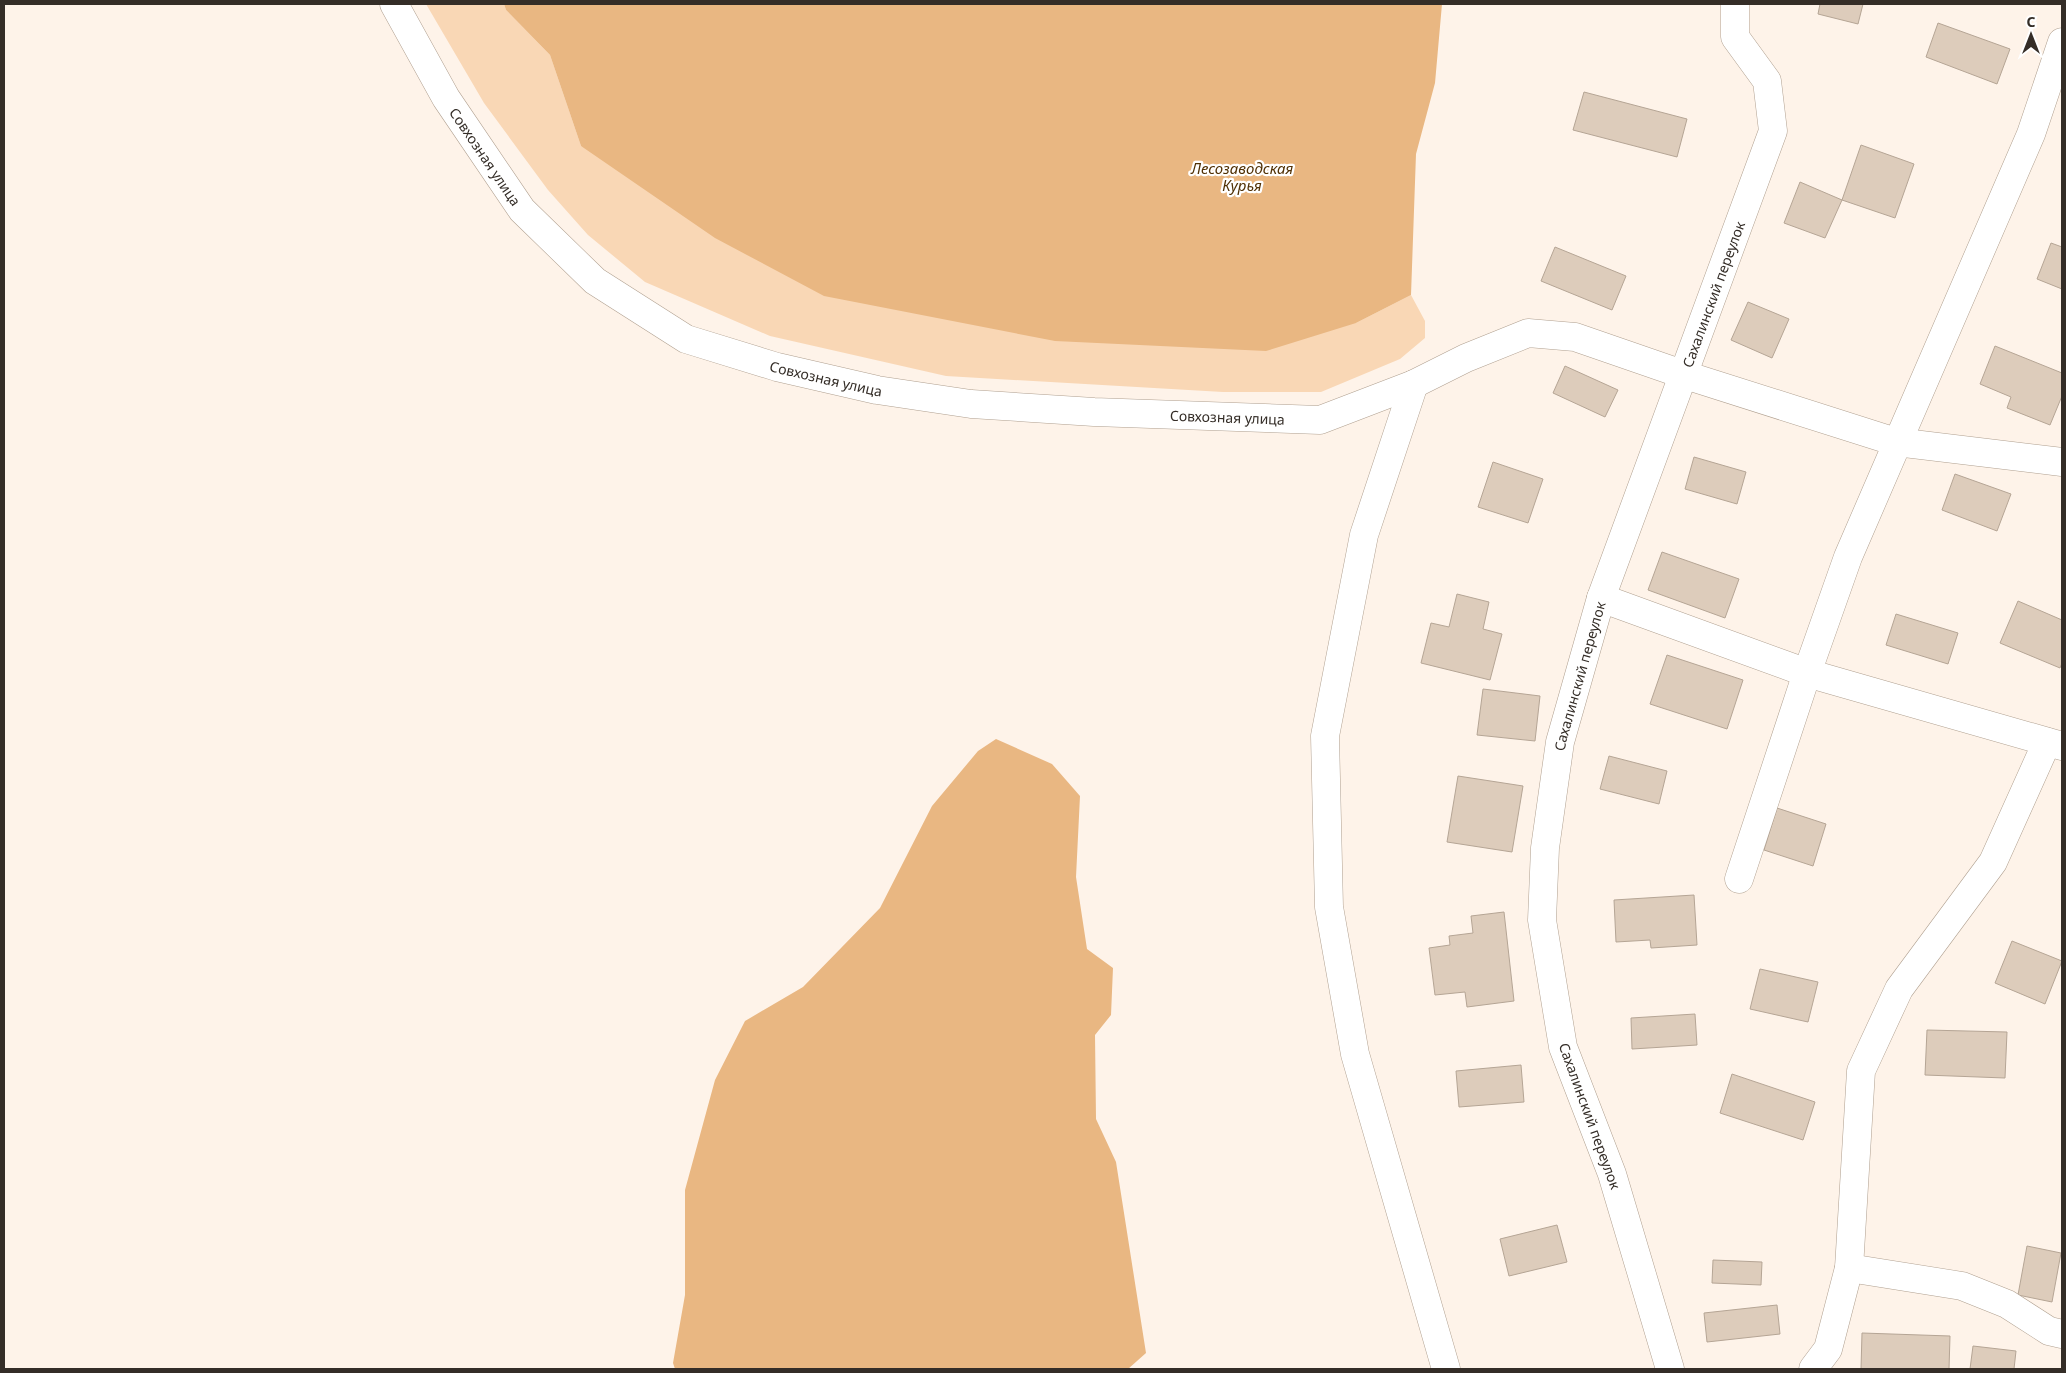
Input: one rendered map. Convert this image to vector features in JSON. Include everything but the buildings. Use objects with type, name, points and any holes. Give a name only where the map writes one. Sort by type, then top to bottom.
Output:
[{"type":"street","name":"Совхозная улица","points":[[394,4],[446,98],[522,210],[595,281],[686,339],[777,367],[877,390],[971,404],[1094,412],[1320,420],[1414,384],[1466,358],[1528,333],[1575,337],[1685,375],[1896,442],[2062,462]]},
{"type":"street","name":"Сахалинский переулок","points":[[1670,1369],[1612,1174],[1563,1048],[1542,920],[1545,848],[1560,742],[1601,598],[1685,375],[1773,132],[1767,81],[1735,37],[1735,4]]},
{"type":"street","points":[[1739,879],[1806,673],[1848,557],[1896,442],[2031,134],[2062,42]]},
{"type":"street","points":[[1414,384],[1364,535],[1325,736],[1329,907],[1354,1054],[1446,1369]]},
{"type":"street","points":[[1601,598],[1806,673],[2055,744],[1993,862],[1899,989],[1861,1071],[1849,1268],[1828,1349],[1813,1369]]},
{"type":"street","points":[[1849,1268],[1962,1286],[2007,1304],[2049,1331],[2062,1334]]},
{"type":"shaded area","points":[[426,4],[504,4],[506,10],[550,55],[581,146],[1356,323],[1411,295],[1425,321],[1425,338],[1400,359],[1321,392],[1223,392],[946,376],[770,336],[645,282],[588,235],[548,190],[484,103]]},
{"type":"water","name":"Лесозаводская Курья","points":[[504,4],[1442,4],[1435,83],[1416,154],[1411,295],[1356,323],[1266,351],[1055,341],[824,296],[715,238],[581,146],[550,55],[506,10]]},
{"type":"water","points":[[996,739],[1052,764],[1080,796],[1076,877],[1087,949],[1113,968],[1111,1015],[1095,1035],[1096,1119],[1116,1162],[1146,1353],[1128,1369],[675,1369],[673,1363],[685,1295],[685,1190],[715,1080],[745,1021],[803,987],[880,908],[932,806],[978,751]]}]
